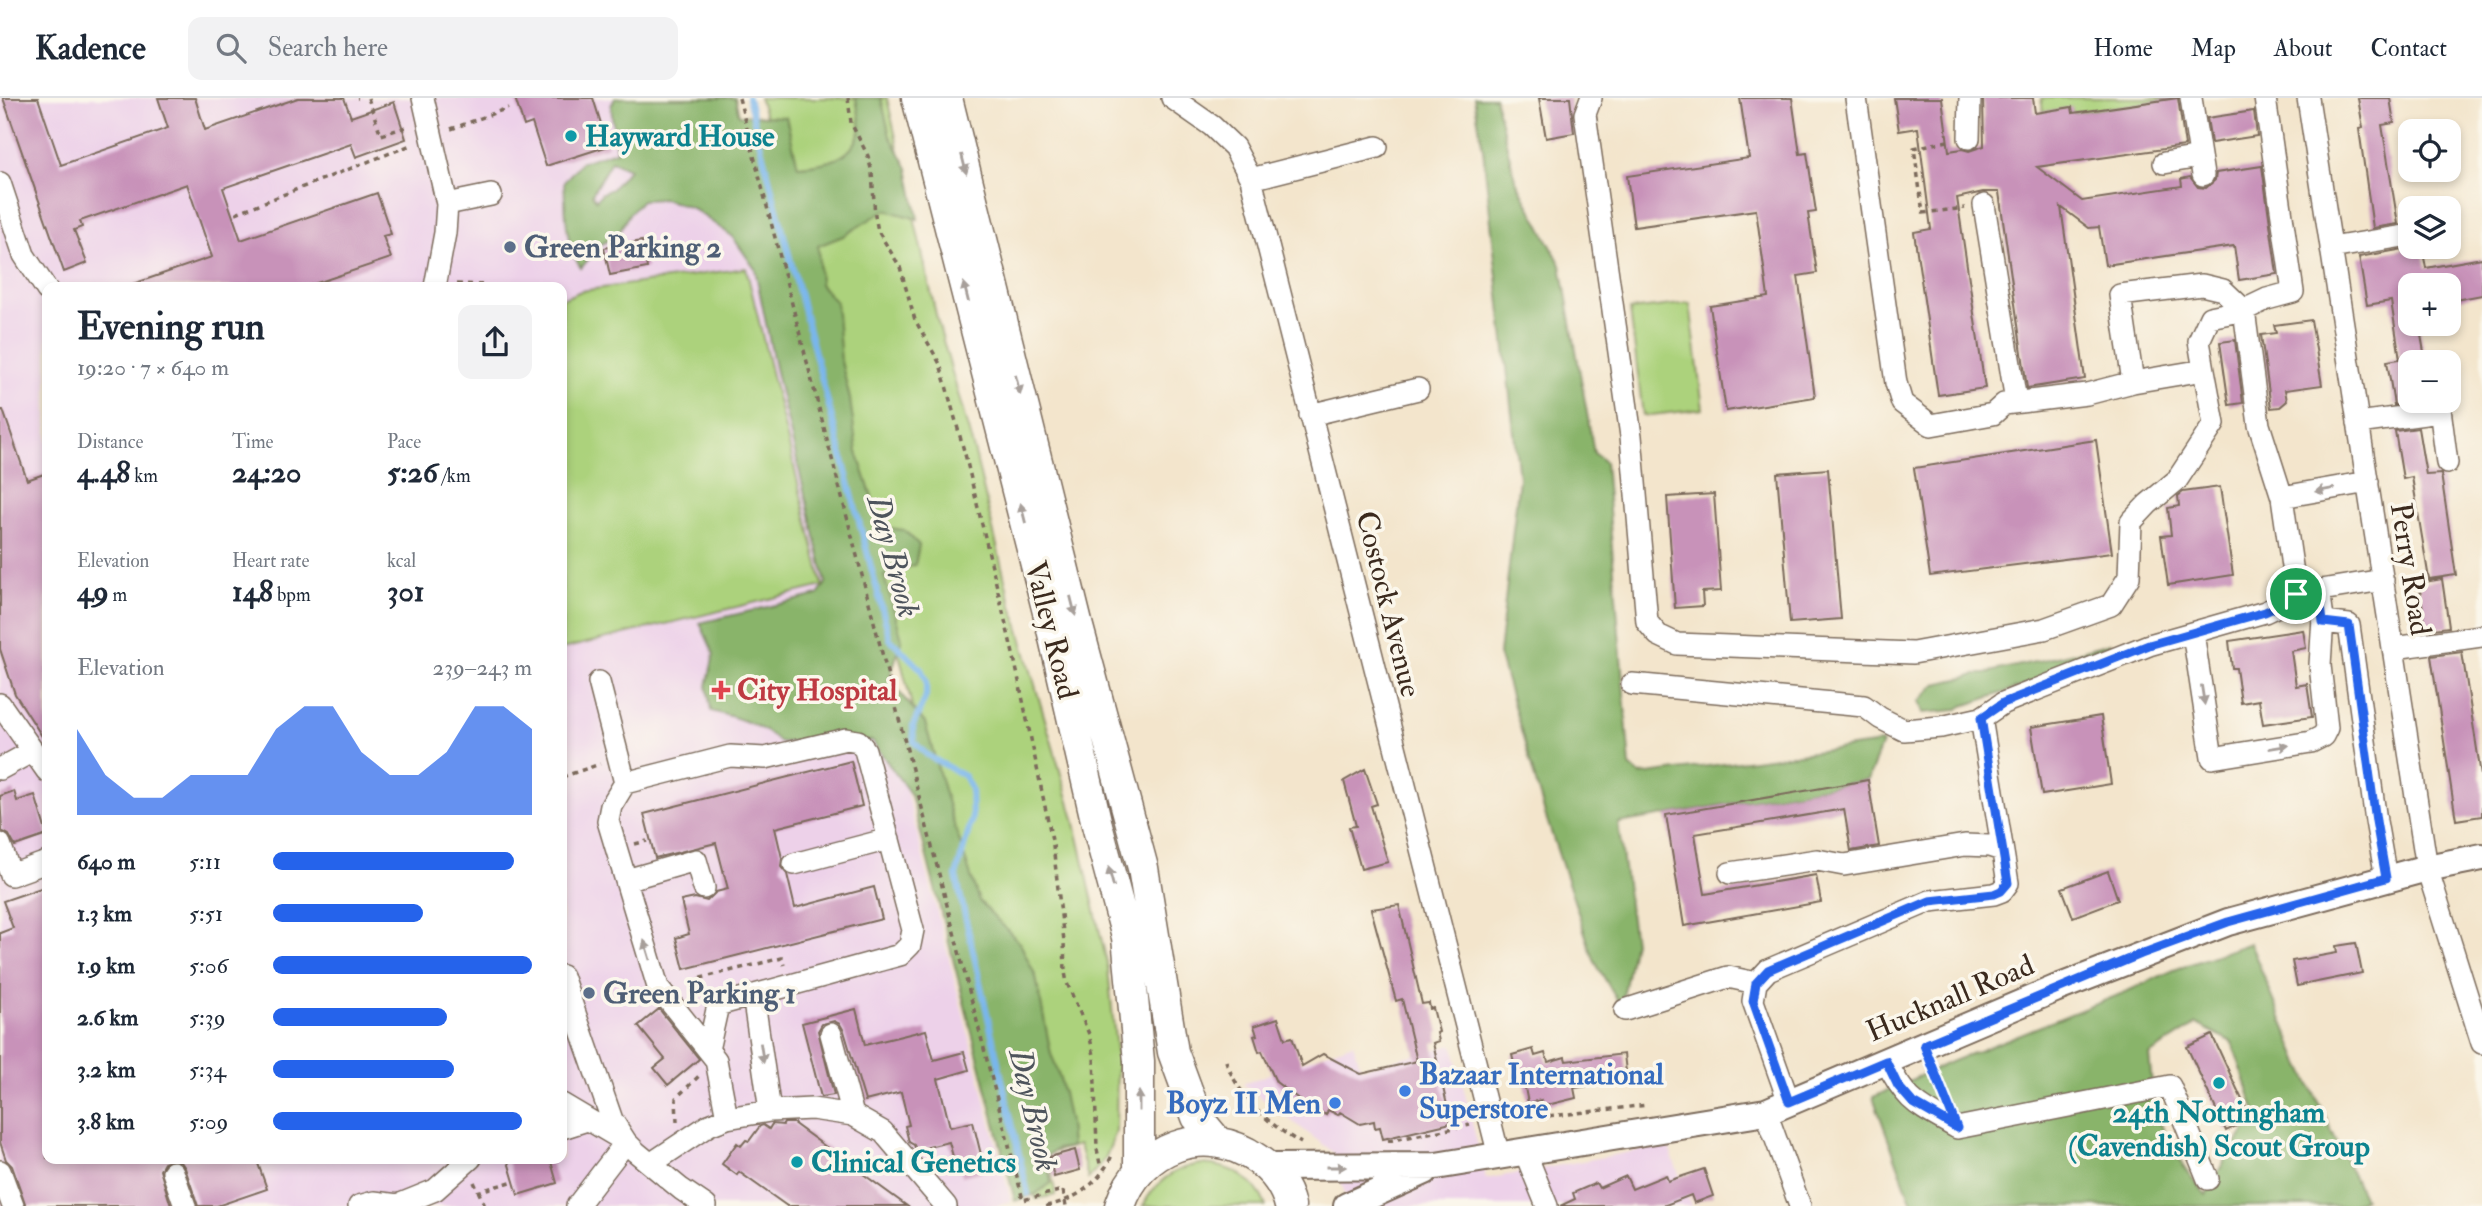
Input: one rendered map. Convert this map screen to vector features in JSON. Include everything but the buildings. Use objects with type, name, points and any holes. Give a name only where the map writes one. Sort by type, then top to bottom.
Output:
[{"type":"highway","name":"Valley Road","points":[[917,98],[1049,616],[1097,825],[1128,937],[1139,1061],[1118,1188]]},
{"type":"highway","name":"Valley Road","points":[[947,98],[1078,627],[1143,868],[1173,1052],[1197,1117],[1217,1142]]},
{"type":"highway","points":[[1118,1188],[1161,1152],[1188,1142],[1217,1142],[1245,1150],[1268,1167],[1280,1183],[1290,1206]]},
{"type":"main road","name":"Hucknall Road","points":[[1268,1167],[1436,1166],[1777,1107],[2141,954],[2228,922],[2386,878],[2482,857]]},
{"type":"main road","name":"Hucknall Road","points":[[1347,1206],[1436,1166]]},
{"type":"street","points":[[422,98],[447,204],[436,282]]},
{"type":"street","name":"Costock Avenue","points":[[1172,98],[1212,126],[1234,147],[1251,179],[1499,1156]]},
{"type":"street","points":[[1591,98],[1585,114],[1631,436],[1647,622],[1658,635],[1677,645],[1913,653],[2044,629],[2111,605],[2129,577],[2131,522],[2177,480],[2214,425],[2199,341],[2210,317],[2244,310],[2267,299],[2293,292],[2265,98]]},
{"type":"street","points":[[1856,98],[1896,383],[1902,403],[1931,425],[1993,414],[2004,404],[2016,401],[2087,394],[2133,382],[2204,370]]},
{"type":"street","points":[[1969,138],[1970,98]]},
{"type":"street","points":[[2164,163],[2202,166],[2191,98]]},
{"type":"street","name":"Perry Road","points":[[2308,98],[2427,868],[2482,1043]]},
{"type":"street","points":[[1251,179],[1377,147]]},
{"type":"street","points":[[0,183],[24,256],[42,283]]},
{"type":"street","points":[[447,204],[491,195]]},
{"type":"street","points":[[1984,205],[2016,401]]},
{"type":"street","points":[[2332,248],[2398,237]]},
{"type":"street","points":[[2133,382],[2120,295],[2202,285],[2223,290],[2244,310],[2259,425],[2282,497],[2296,594]]},
{"type":"street","points":[[1310,415],[1418,389]]},
{"type":"street","points":[[2358,422],[2407,413]]},
{"type":"street","points":[[2441,413],[2447,463]]},
{"type":"street","points":[[2282,497],[2368,482]]},
{"type":"street","points":[[1632,684],[1864,706],[1904,730],[1941,727],[1981,718],[2003,703],[2149,645],[2265,612],[2296,594],[2383,580]]},
{"type":"street","points":[[2193,633],[2212,758],[2311,742],[2323,736],[2327,728],[2320,665],[2323,622],[2319,590]]},
{"type":"street","points":[[2323,622],[2349,625],[2386,878]]},
{"type":"street","points":[[2394,648],[2481,636]]},
{"type":"street","points":[[599,682],[625,783]]},
{"type":"street","points":[[0,704],[42,764]]},
{"type":"street","points":[[1800,1206],[1753,1001],[1756,983],[1768,970],[1930,901],[1994,894],[2008,883],[1981,718]]},
{"type":"street","points":[[712,1055],[658,987],[608,821],[611,806],[625,783],[730,755],[765,758],[846,739],[858,741],[865,750],[913,930],[910,945],[900,955],[718,1005],[712,1055],[727,1118]]},
{"type":"street","points":[[0,769],[33,751]]},
{"type":"street","points":[[794,864],[889,839]]},
{"type":"street","points":[[1730,873],[1817,860],[1844,865],[1965,845],[1989,846],[2002,850]]},
{"type":"street","points":[[626,880],[696,860],[704,888]]},
{"type":"street","points":[[3,868],[42,863]]},
{"type":"street","points":[[1625,1010],[1728,977],[1756,983]]},
{"type":"street","points":[[567,991],[607,1111],[626,1142]]},
{"type":"street","points":[[753,995],[771,1111]]},
{"type":"street","points":[[831,1034],[853,1115]]},
{"type":"street","points":[[1886,1061],[1898,1086],[1912,1102],[1957,1128],[2170,1086],[2208,1179]]},
{"type":"street","points":[[567,1107],[626,1142],[652,1163],[676,1198],[706,1206]]},
{"type":"street","points":[[652,1163],[709,1125],[727,1118],[771,1111],[812,1109],[853,1115],[883,1132],[946,1206]]},
{"type":"street","points":[[567,1126],[587,1120]]},
{"type":"street","points":[[577,1206],[626,1142]]},
{"type":"street","points":[[1525,1152],[1548,1206]]},
{"type":"street","points":[[359,1206],[374,1202],[398,1205],[435,1190],[464,1164]]},
{"type":"street","points":[[0,1171],[13,1206]]},
{"type":"street","points":[[173,1172],[185,1206]]},
{"type":"path","points":[[368,98],[381,135],[429,128],[508,108]]},
{"type":"path","points":[[739,98],[1023,1200],[1063,1190],[1065,1204],[1046,1206]]},
{"type":"path","points":[[848,98],[851,123],[868,156],[872,173],[878,231],[900,267],[915,320],[940,364],[967,458],[1015,662],[1053,845],[1067,983],[1089,1034],[1094,1055],[1097,1149],[1100,1164],[1118,1188]]},
{"type":"path","points":[[236,213],[429,128]]},
{"type":"path","points":[[1969,138],[1914,148],[1923,214],[1984,205]]},
{"type":"path","points":[[567,775],[605,762]]},
{"type":"path","points":[[1924,1045],[1957,1128]]},
{"type":"path","points":[[679,1145],[676,1098],[712,1055]]},
{"type":"path","points":[[1226,1061],[1231,1076],[1242,1093],[1288,1136],[1303,1144]]},
{"type":"path","points":[[1385,1142],[1517,1117],[1650,1105]]},
{"type":"path","points":[[477,1192],[514,1181]]},
{"type":"shaded area","name":"City Hospital","points":[[0,98],[726,98],[805,395],[1011,1201],[998,1206],[0,1206]]},
{"type":"shaded area","points":[[1353,1043],[1361,1068],[1453,1045],[1486,1179],[1668,1145],[1691,1206],[1348,1206],[1333,1152],[1243,1084]]},
{"type":"green space","points":[[615,98],[735,98],[739,115],[786,117],[798,166],[827,162],[844,155],[851,149],[860,131],[856,98],[881,98],[890,136],[908,168],[918,219],[885,210],[843,236],[818,246],[820,284],[836,302],[841,361],[850,399],[857,452],[882,527],[904,530],[919,545],[915,565],[884,576],[902,639],[889,680],[925,723],[979,901],[1020,943],[1036,977],[1051,1054],[1060,1078],[1071,1147],[1057,1149],[1046,1157],[1051,1183],[1036,1194],[1015,1201],[911,795],[872,741],[779,742],[756,726],[711,711],[707,686],[714,654],[700,623],[818,595],[826,583],[775,368],[755,269],[732,236],[692,208],[664,199],[642,200],[629,214],[617,236],[601,244],[581,268],[575,259],[567,226],[564,182],[581,162],[616,151],[611,106]],"holes":[[[611,161],[629,169],[612,189],[602,193],[596,200],[592,194]]]},
{"type":"green space","points":[[759,98],[887,98],[937,319],[975,454],[1008,592],[1074,819],[1108,968],[1117,1060],[1116,1132],[1105,1159],[1088,1179],[1079,1145],[1047,1154],[1056,1195],[1036,1199],[773,137]]},
{"type":"green space","points":[[1474,98],[1495,98],[1515,179],[1561,265],[1594,453],[1605,462],[1630,766],[1640,775],[1882,743],[1868,780],[1618,823],[1634,942],[1621,1007],[1594,960],[1545,814],[1499,654],[1519,478],[1483,149]]},
{"type":"green space","points":[[2041,98],[2179,98],[2073,113],[2071,108],[2043,112]]},
{"type":"green space","points":[[746,268],[823,586],[567,648],[567,297],[581,291]]},
{"type":"green space","points":[[1690,303],[1703,409],[1643,416],[1630,310]]},
{"type":"green space","points":[[2110,643],[2114,656],[1957,710],[1923,713],[1919,701],[1936,684]]},
{"type":"green space","points":[[2250,943],[2301,1066],[2364,1199],[2348,1206],[1913,1206],[1873,1097],[2174,970]],"holes":[[[2197,1024],[2232,1042],[2257,1115],[2228,1154],[2206,1195],[2184,1168],[2155,1113],[2149,1055]]]},
{"type":"green space","points":[[1201,1164],[1222,1167],[1240,1175],[1255,1188],[1266,1206],[1143,1206],[1153,1189],[1166,1177]]},
{"type":"waterway","name":"Day Brook","points":[[748,98],[890,639],[921,669],[926,681],[926,696],[913,726],[914,742],[927,755],[964,776],[971,789],[972,819],[956,876],[1028,1194]]},
{"type":"place","name":"Hayward House","points":[[571,136]]},
{"type":"place","name":"Green Parking 2","points":[[510,247]]},
{"type":"place","name":"City Hospital","points":[[721,690]]},
{"type":"place","name":"Green Parking 1","points":[[589,993]]},
{"type":"place","name":"24th Nottingham (Cavendish) Scout Group","points":[[2219,1083]]},
{"type":"place","name":"Bazaar International Superstore","points":[[1405,1091]]},
{"type":"place","name":"Boyz II Men","points":[[1335,1103]]},
{"type":"place","name":"Clinical Genetics","points":[[797,1162]]},
{"type":"route","points":[[2319,590],[2323,622],[2349,625],[2386,878],[2228,922],[2141,954],[1924,1045],[1957,1128],[1912,1102],[1898,1086],[1886,1061],[1789,1102],[1753,1001],[1756,983],[1768,970],[1930,901],[1994,894],[2008,883],[1981,718],[2003,703],[2149,645],[2265,612],[2296,594],[2319,590]]}]
